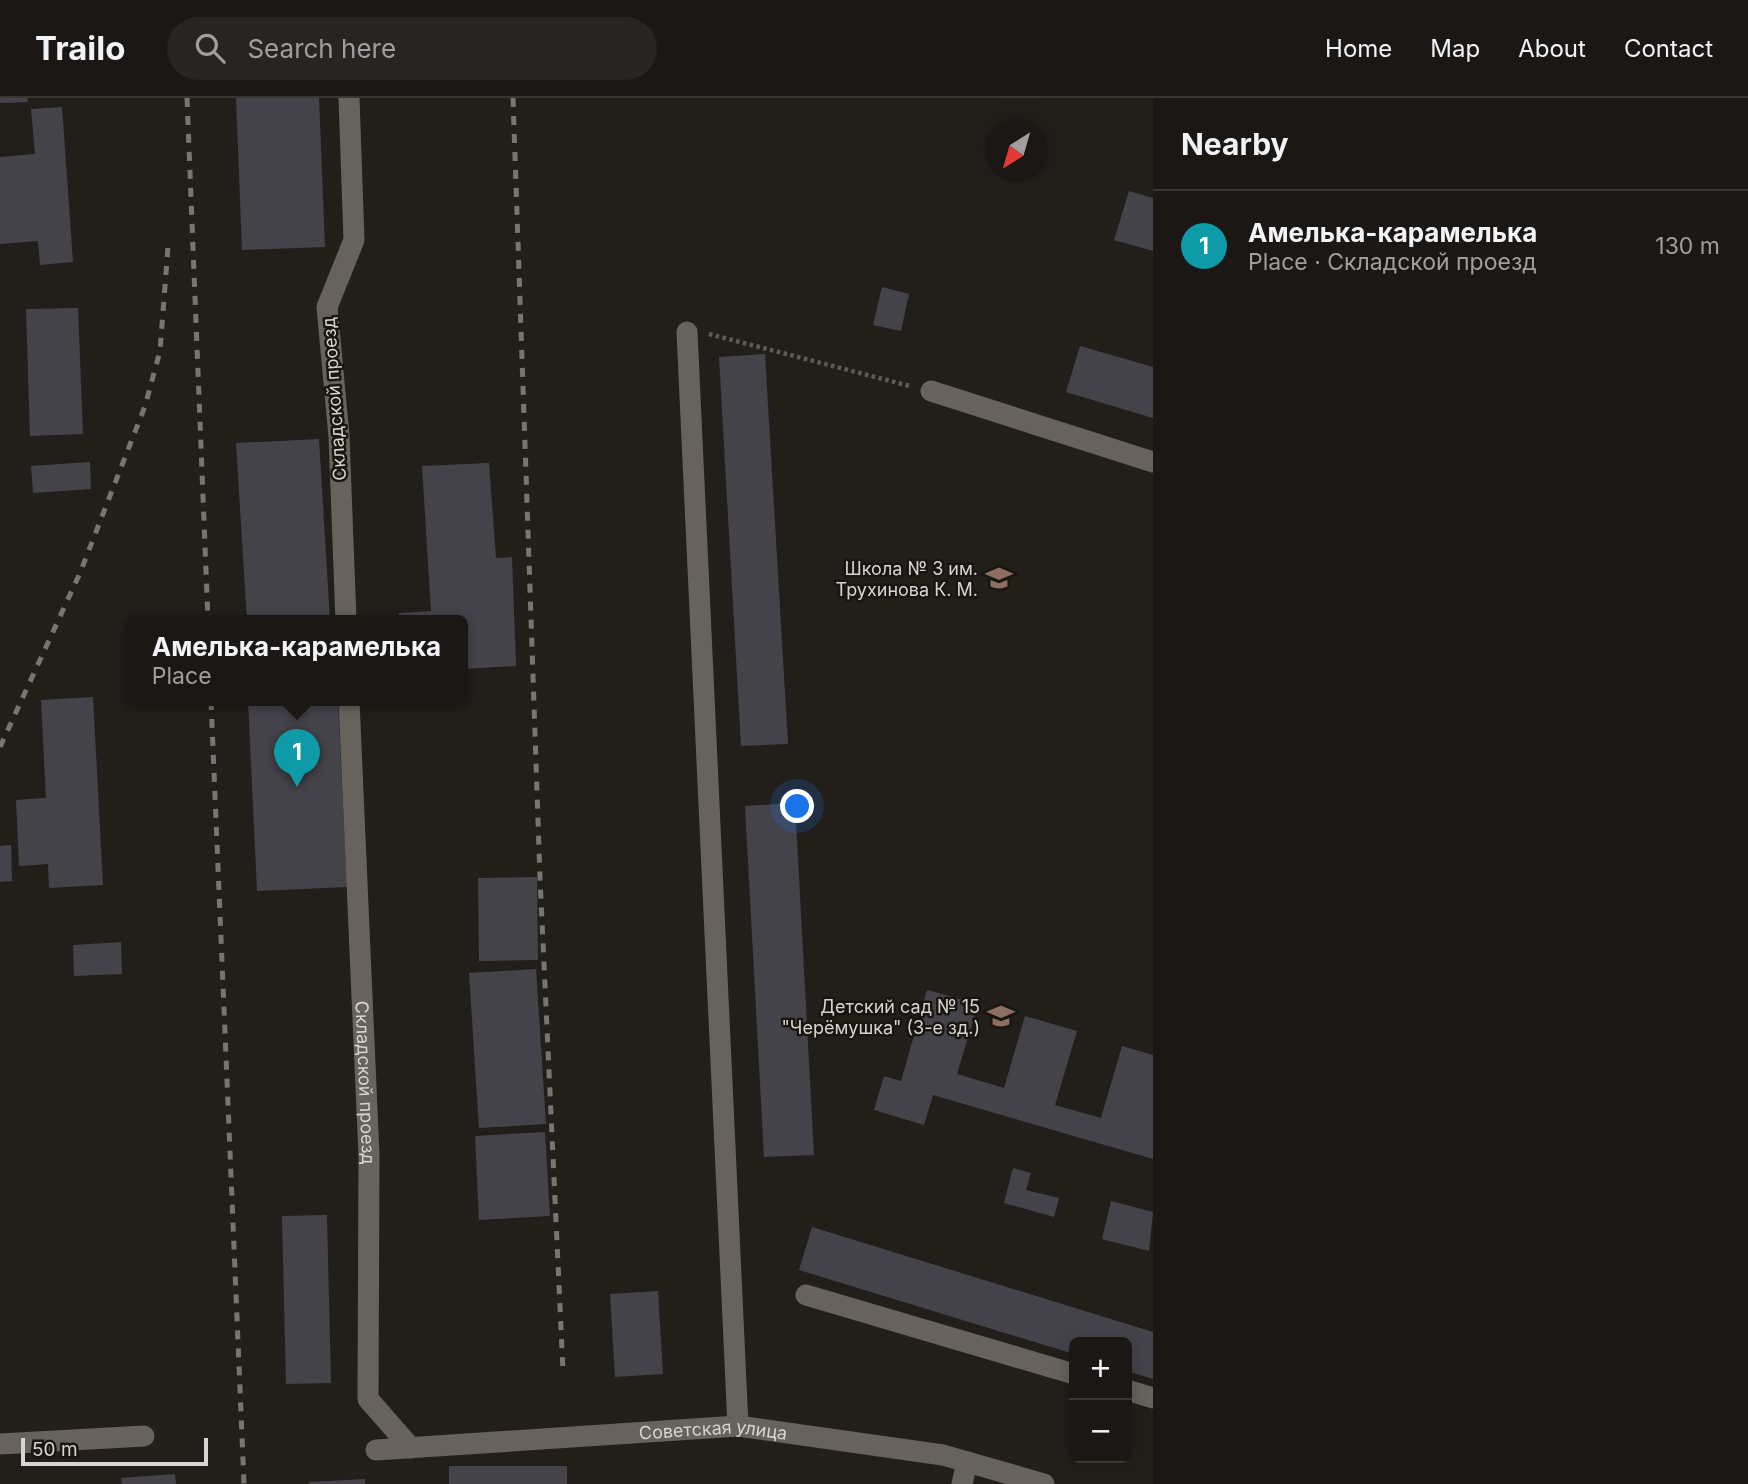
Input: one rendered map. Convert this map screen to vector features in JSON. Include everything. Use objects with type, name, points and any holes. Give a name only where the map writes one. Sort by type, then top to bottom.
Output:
[{"type":"street","name":"Складской проезд","points":[[346,615],[339,436],[327,307],[354,240],[349,98]]},
{"type":"street","points":[[687,332],[738,1426]]},
{"type":"street","points":[[931,391],[1153,462]]},
{"type":"street","name":"Складской проезд","points":[[349,706],[369,1155],[368,1399],[411,1448]]},
{"type":"street","points":[[806,1295],[1069,1373]]},
{"type":"street","points":[[1132,1392],[1153,1398]]},
{"type":"street","name":"Советская улица","points":[[376,1450],[738,1426],[943,1455],[1044,1484]]},
{"type":"street","points":[[0,1444],[144,1436]]},
{"type":"street","points":[[962,1484],[968,1462]]},
{"type":"path","points":[[687,332],[705,333],[931,391]]},
{"type":"building","points":[[0,98],[27,98],[28,102],[0,103]]},
{"type":"building","points":[[236,98],[319,98],[325,247],[242,250]]},
{"type":"building","points":[[62,107],[73,262],[40,265],[38,241],[0,244],[0,157],[35,154],[31,109]]},
{"type":"building","points":[[1129,191],[1153,198],[1153,251],[1114,240]]},
{"type":"building","points":[[882,287],[909,294],[901,331],[873,325]]},
{"type":"building","points":[[78,308],[83,434],[30,436],[26,309]]},
{"type":"building","points":[[1080,346],[1153,367],[1153,418],[1066,392]]},
{"type":"building","points":[[765,354],[788,744],[741,746],[719,357]]},
{"type":"building","points":[[319,439],[330,615],[247,615],[236,443]]},
{"type":"building","points":[[90,462],[91,489],[33,493],[31,466]]},
{"type":"building","points":[[489,463],[496,558],[512,557],[516,666],[468,669],[468,615],[399,615],[431,611],[422,466]]},
{"type":"building","points":[[93,697],[103,885],[49,888],[48,864],[19,866],[16,800],[46,798],[41,700]]},
{"type":"building","points":[[248,706],[338,706],[347,887],[257,891]]},
{"type":"building","points":[[795,803],[814,1155],[764,1157],[745,806]]},
{"type":"building","points":[[11,845],[12,881],[0,882],[0,846]]},
{"type":"building","points":[[537,877],[538,960],[479,961],[478,878]]},
{"type":"building","points":[[121,942],[122,974],[74,976],[73,945]]},
{"type":"building","points":[[536,969],[546,1124],[479,1128],[469,973]]},
{"type":"building","points":[[927,990],[978,1004],[957,1074],[1004,1088],[1025,1016],[1077,1031],[1055,1105],[1101,1118],[1122,1046],[1153,1055],[1153,1159],[933,1095],[924,1125],[874,1110],[884,1076],[901,1081]]},
{"type":"building","points":[[545,1132],[550,1216],[479,1220],[475,1136]]},
{"type":"building","points":[[1013,1168],[1031,1173],[1026,1190],[1059,1198],[1054,1217],[1004,1203]]},
{"type":"building","points":[[1111,1201],[1153,1212],[1149,1251],[1102,1239]]},
{"type":"building","points":[[327,1215],[331,1383],[286,1384],[282,1216]]},
{"type":"building","points":[[812,1227],[1153,1332],[1153,1379],[1132,1373],[1132,1337],[1069,1337],[1069,1352],[799,1270]]},
{"type":"building","points":[[658,1291],[663,1374],[615,1377],[610,1294]]},
{"type":"building","points":[[449,1466],[567,1466],[567,1484],[449,1484]]},
{"type":"building","points":[[175,1474],[176,1484],[122,1484],[121,1478]]},
{"type":"building","points":[[365,1479],[365,1484],[309,1484],[309,1482]]},
{"type":"railway","points":[[187,98],[208,615]]},
{"type":"railway","points":[[513,98],[540,878],[563,1371]]},
{"type":"railway","points":[[0,747],[80,573],[145,406],[160,351],[168,247]]},
{"type":"railway","points":[[211,706],[244,1484]]},
{"type":"place","name":"Школа № 3 им. Трухинова К. М.","points":[[999,578]]},
{"type":"place","name":"Амелька-карамелька","points":[[297,787]]},
{"type":"place","name":"Детский сад № 15 \"Черёмушка\" (3-е зд.)","points":[[1001,1016]]}]
